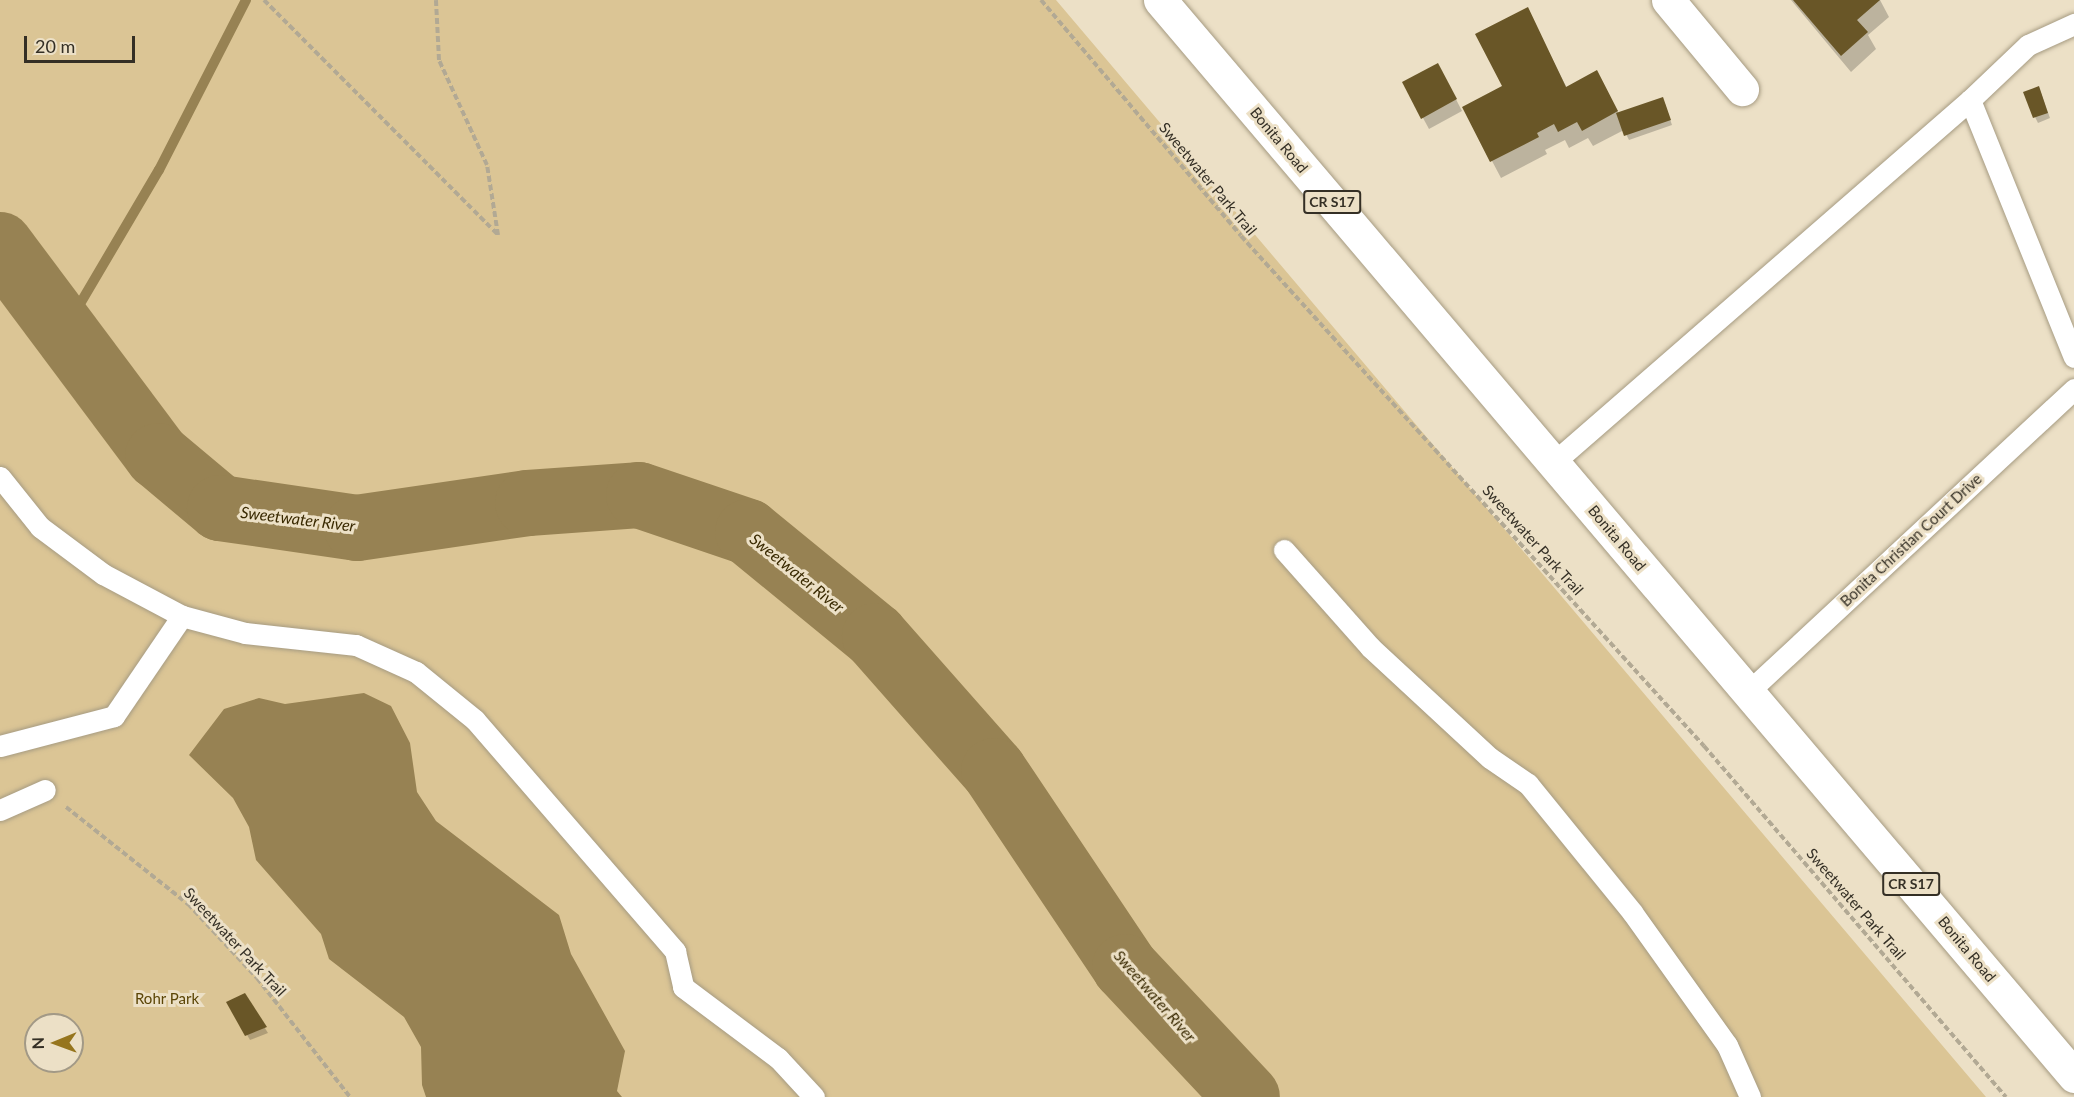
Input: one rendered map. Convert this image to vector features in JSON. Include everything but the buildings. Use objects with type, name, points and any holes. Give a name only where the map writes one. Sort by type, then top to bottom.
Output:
[{"type":"main road","name":"Bonita Road","points":[[1160,0],[1748,692],[2071,1066]]},
{"type":"main road","points":[[1668,0],[1742,89]]},
{"type":"lane","points":[[1553,463],[1970,100],[2028,45],[2074,24]]},
{"type":"lane","points":[[1970,100],[2074,357]]},
{"type":"lane","name":"Bonita Christian Court Drive","points":[[1748,692],[2074,389]]},
{"type":"lane","points":[[0,477],[40,526],[58,540],[103,574],[182,616],[245,633],[356,645],[416,672],[475,720],[675,951],[683,987],[778,1058],[814,1097]]},
{"type":"lane","points":[[1284,550],[1370,647],[1490,758],[1528,784],[1632,912],[1707,1016],[1727,1045],[1750,1097]]},
{"type":"lane","points":[[0,746],[114,716],[182,616]]},
{"type":"lane","points":[[0,810],[45,790]]},
{"type":"path","points":[[264,0],[498,235],[487,165],[439,60],[436,0]]},
{"type":"path","name":"Sweetwater Park Trail","points":[[1041,0],[1241,236],[1704,746],[2006,1097]]},
{"type":"path","name":"Sweetwater Park Trail","points":[[45,790],[188,904],[257,978],[350,1097]]},
{"type":"green space","name":"Rohr Park","points":[[0,0],[1056,0],[1986,1097],[0,1097]]},
{"type":"shaded area","points":[[364,693],[391,706],[410,743],[417,792],[436,821],[559,915],[571,954],[625,1051],[617,1091],[622,1097],[426,1097],[422,1085],[421,1047],[404,1017],[329,959],[321,934],[256,860],[249,827],[233,798],[189,755],[224,709],[259,698],[285,704]]},
{"type":"waterway","points":[[64,331],[159,170],[246,0]]},
{"type":"waterway","name":"Sweetwater River","points":[[0,245],[158,456],[220,508],[357,528],[528,503],[639,495],[748,532],[875,636],[994,771],[1125,967],[1247,1097]]}]
